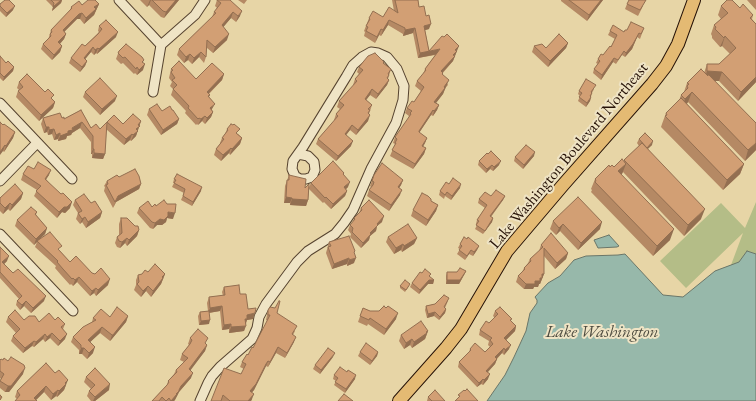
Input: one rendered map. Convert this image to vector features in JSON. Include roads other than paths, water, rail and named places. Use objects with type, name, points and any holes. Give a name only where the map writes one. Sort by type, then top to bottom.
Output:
[{"type":"main road","name":"Lake Washington Boulevard Northeast","points":[[399,401],[461,329],[507,251],[666,66],[678,44],[694,0]]},
{"type":"street","points":[[119,0],[161,45]]},
{"type":"street","points":[[153,92],[161,45],[195,15],[206,0]]},
{"type":"street","points":[[200,401],[212,376],[252,339],[257,328],[259,316],[266,304],[297,262],[308,251],[335,234],[353,210],[371,169],[396,124],[403,100],[404,86],[397,69],[387,57],[371,52],[362,57],[353,65],[298,154]]},
{"type":"street","points":[[0,104],[72,179]]},
{"type":"street","points":[[0,181],[37,143]]},
{"type":"street","points":[[0,234],[73,311]]},
{"type":"water","points":[[609,235],[619,246],[598,248],[594,240]]},
{"type":"water","name":"Lake Washington","points":[[747,251],[756,254],[756,401],[487,401],[505,375],[526,331],[530,313],[537,303],[535,297],[548,283],[560,276],[574,260],[586,256],[625,254],[663,295],[683,297],[715,271],[739,262]]}]
